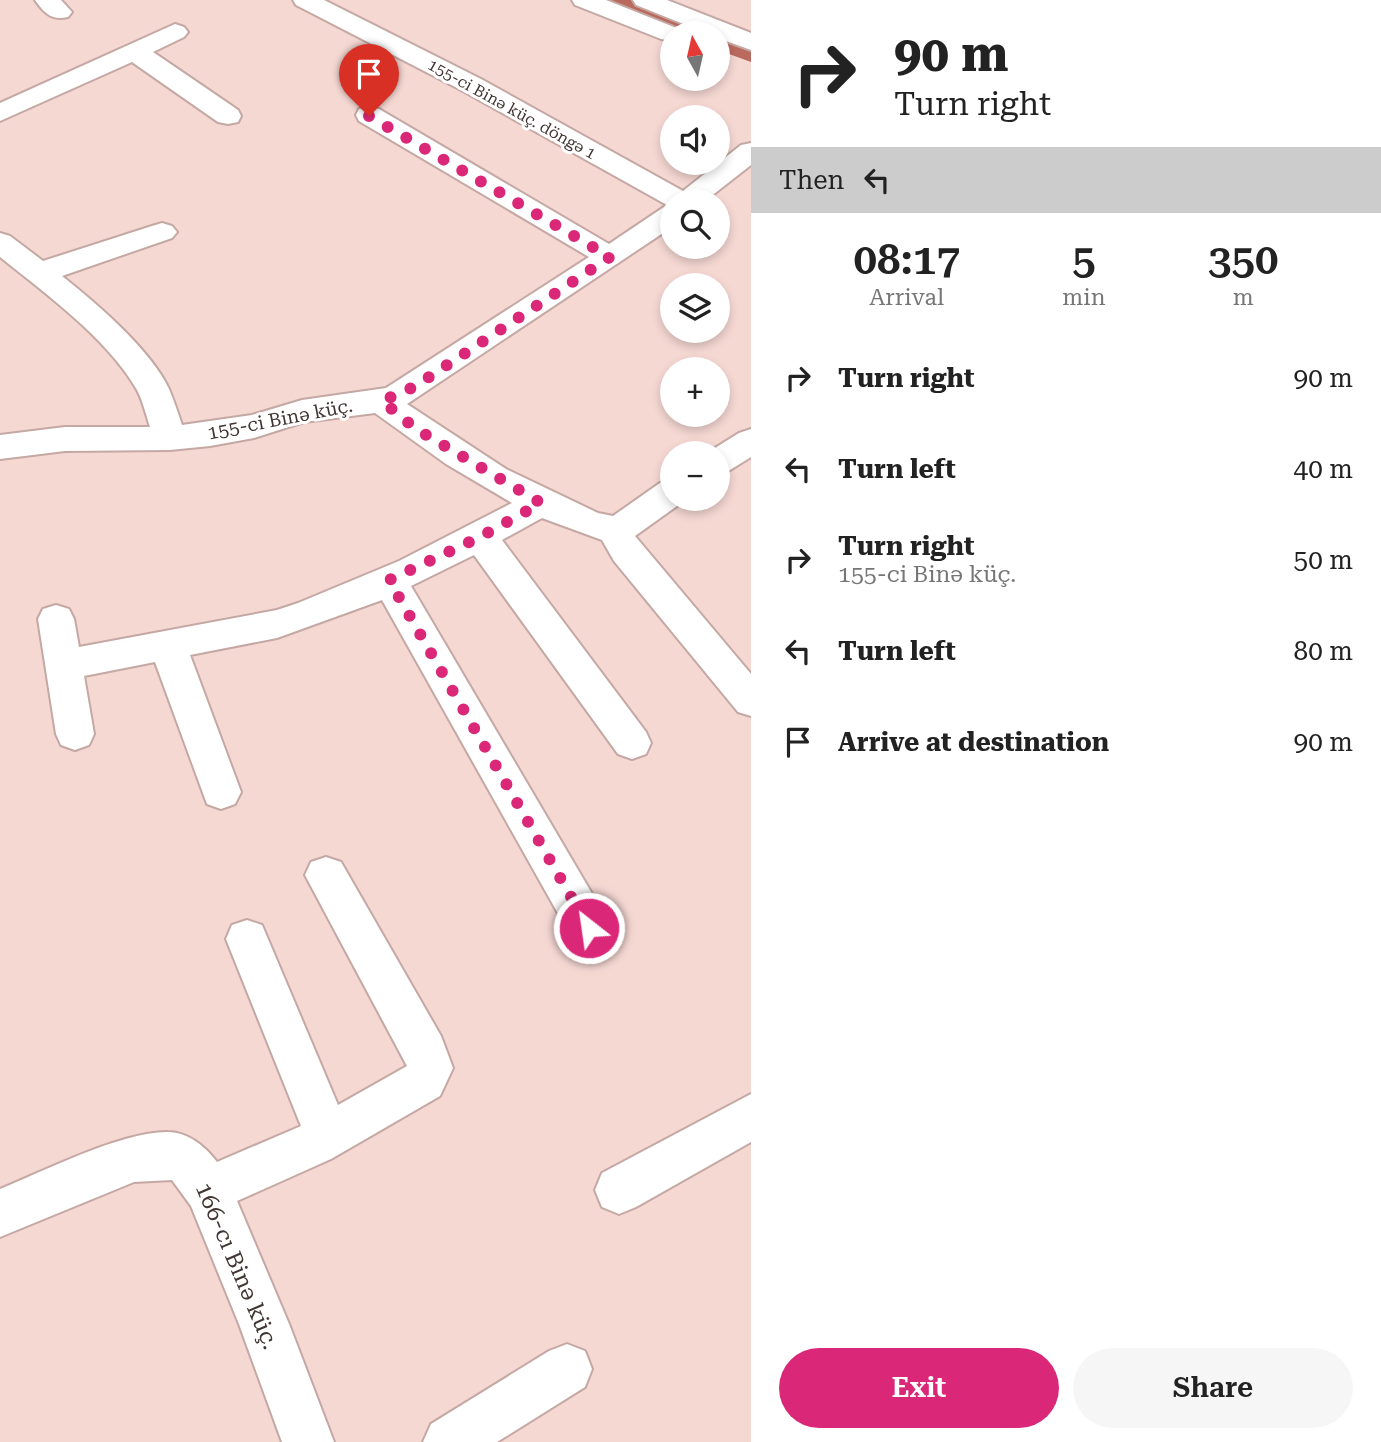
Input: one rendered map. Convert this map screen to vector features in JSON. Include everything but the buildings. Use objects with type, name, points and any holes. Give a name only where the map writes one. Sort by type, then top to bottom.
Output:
[{"type":"street","name":"155-ci Binə küç. döngə 1","points":[[305,0],[472,85],[660,190]]},
{"type":"street","points":[[583,0],[660,30]]},
{"type":"street","points":[[645,0],[751,42]]},
{"type":"street","points":[[0,113],[175,32]]},
{"type":"street","points":[[134,51],[228,116]]},
{"type":"street","points":[[730,58],[751,67]]},
{"type":"street","points":[[369,116],[610,257]]},
{"type":"street","points":[[703,189],[751,151]]},
{"type":"street","name":"155-ci Binə küç.","points":[[0,447],[65,439],[170,438],[254,426],[302,411],[382,401],[414,387],[660,222]]},
{"type":"street","points":[[42,272],[162,232]]},
{"type":"street","points":[[0,242],[42,272],[83,308],[130,358],[153,389],[170,438]]},
{"type":"street","points":[[382,401],[416,429],[541,503],[601,527],[614,529],[629,523],[660,501]]},
{"type":"street","points":[[730,455],[751,442]]},
{"type":"street","points":[[62,665],[277,624],[311,614],[480,537],[541,503]]},
{"type":"street","points":[[614,529],[626,552],[751,701]]},
{"type":"street","points":[[480,537],[632,743]]},
{"type":"street","points":[[389,580],[589,928]]},
{"type":"street","points":[[56,619],[75,734]]},
{"type":"street","points":[[169,645],[220,792]]},
{"type":"street","points":[[208,1190],[328,1136],[424,1081],[430,1068],[425,1051],[326,875]]},
{"type":"street","points":[[247,939],[328,1136]]},
{"type":"street","points":[[620,1190],[751,1117]]},
{"type":"street","name":"166-cı Binə küç.","points":[[0,1213],[134,1159],[171,1154],[190,1163],[208,1190],[264,1324],[308,1442]]},
{"type":"street","points":[[449,1442],[566,1369]]},
{"type":"waterway","points":[[612,0],[665,21]]},
{"type":"waterway","points":[[730,47],[751,55]]},
{"type":"route","points":[[369,116],[610,257],[414,387],[382,401],[399,418],[416,429],[541,503],[480,537],[389,580],[589,928]]}]
